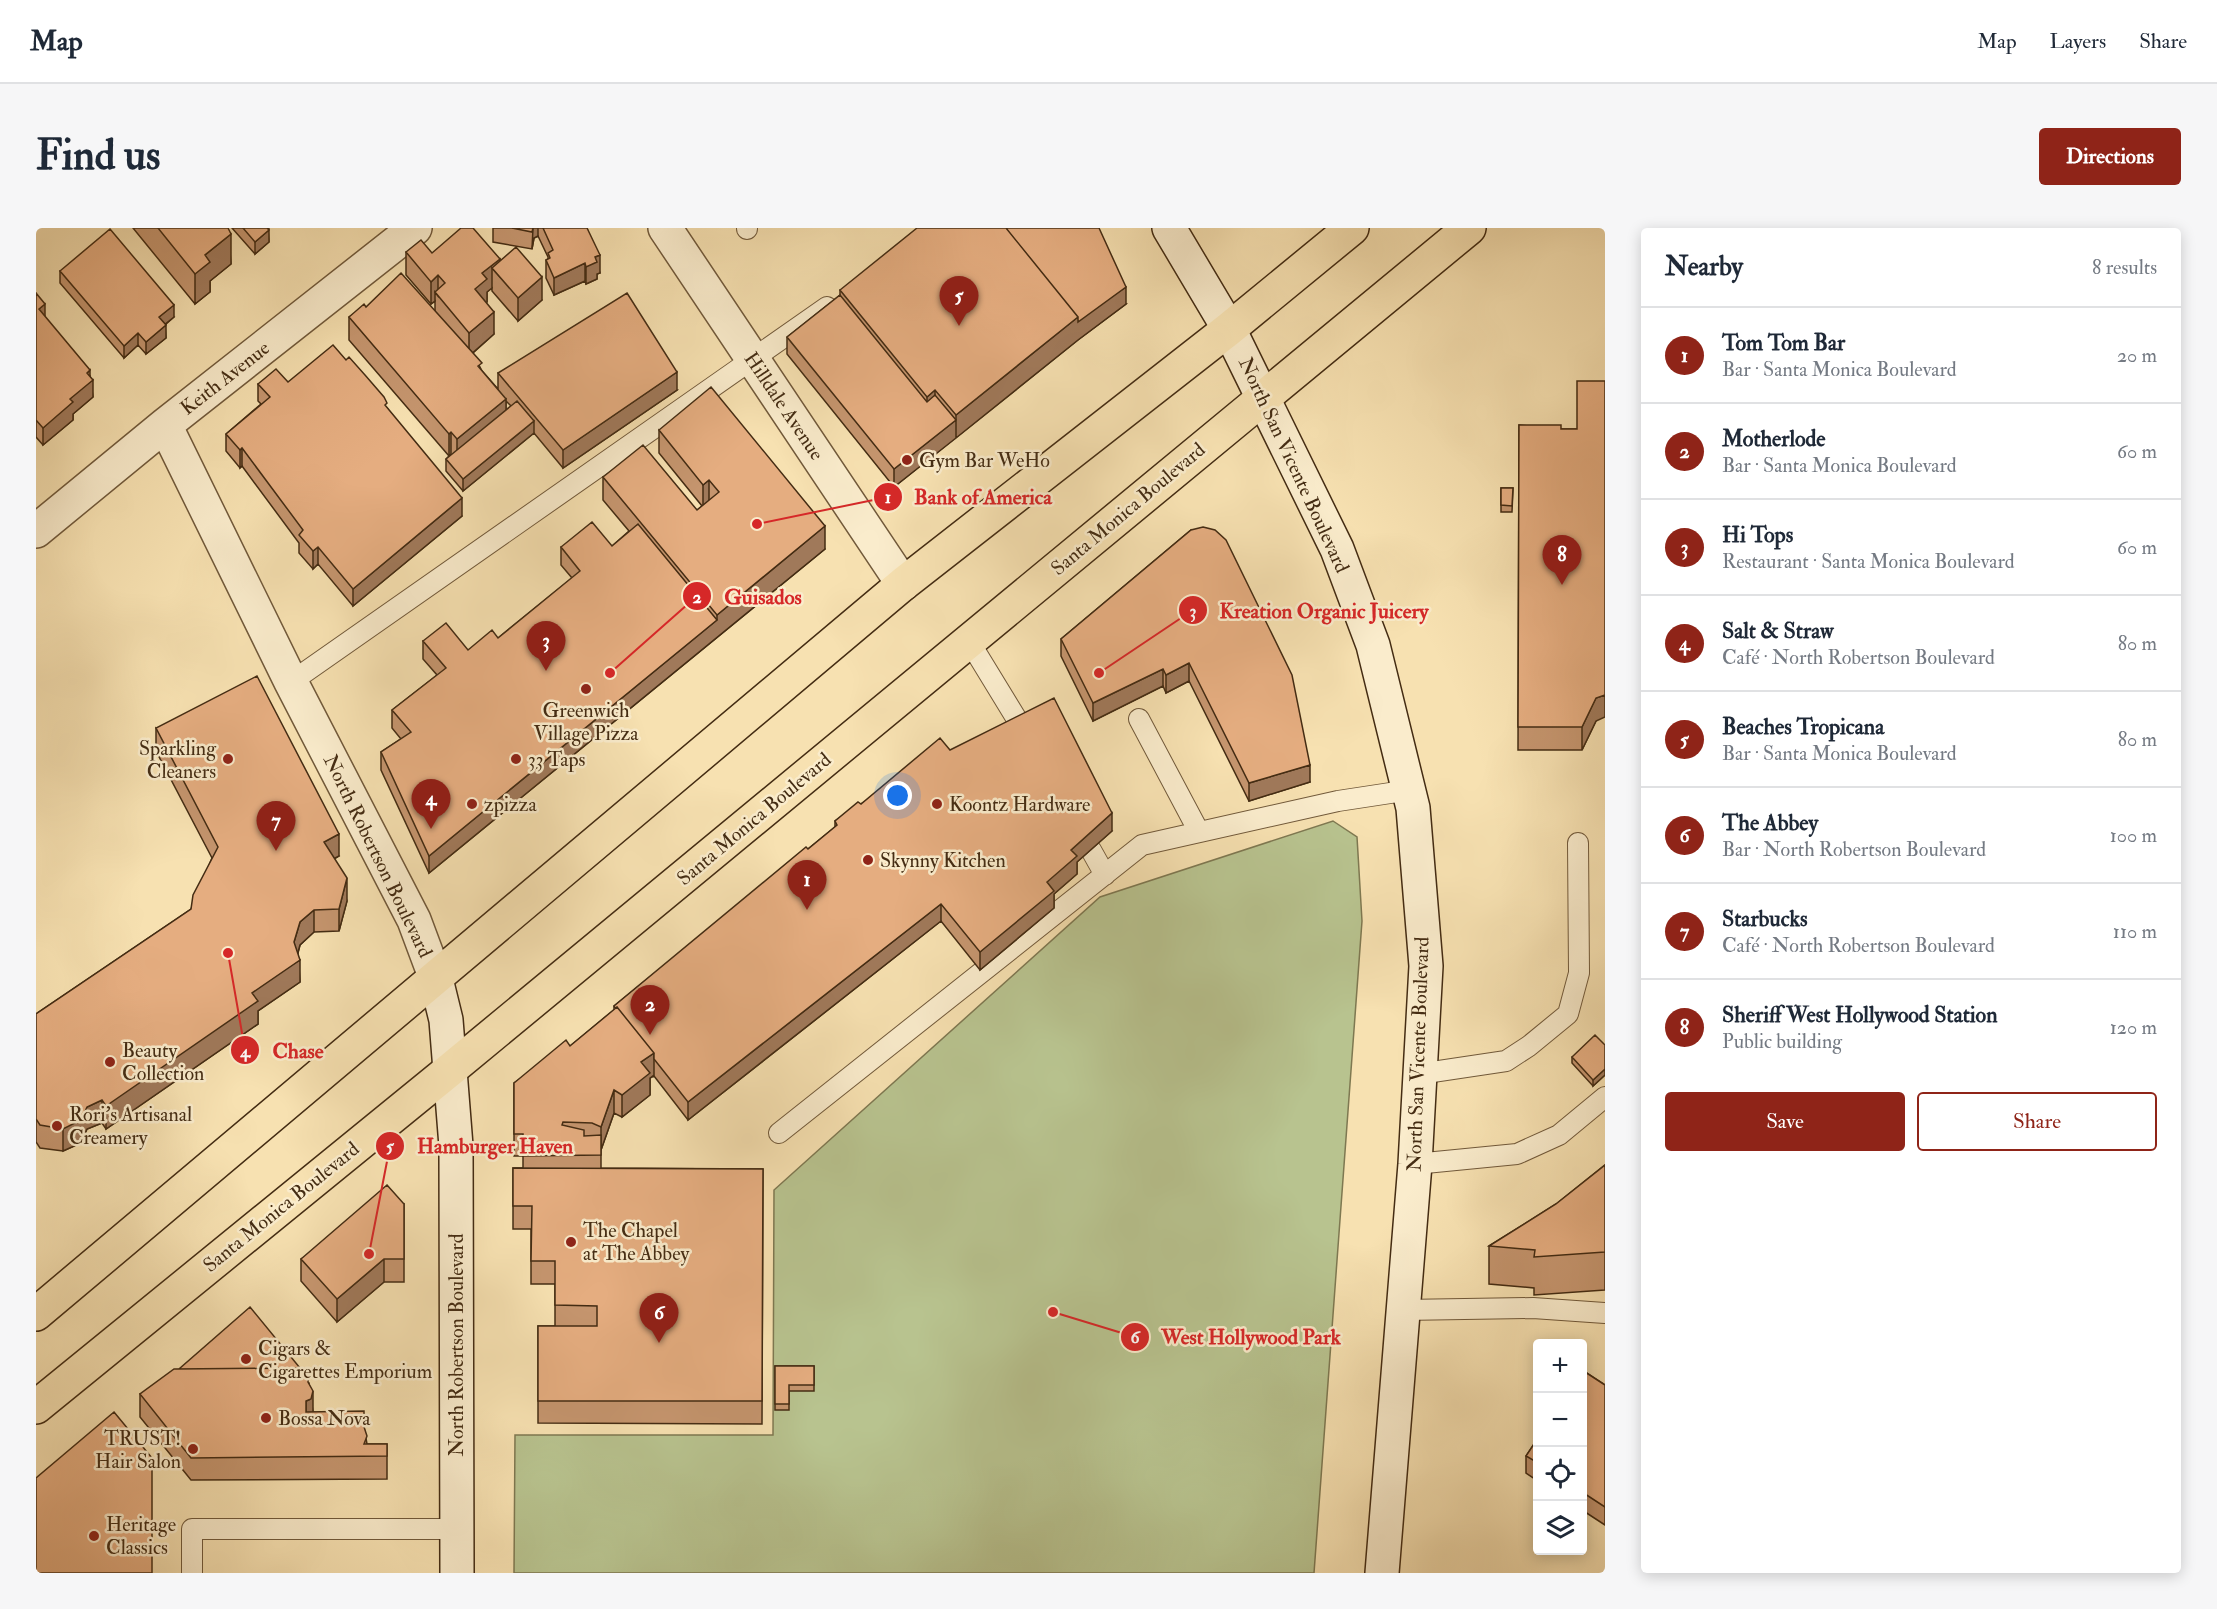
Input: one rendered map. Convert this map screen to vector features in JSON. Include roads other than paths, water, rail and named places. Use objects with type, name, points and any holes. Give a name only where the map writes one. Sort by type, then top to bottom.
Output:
[{"type":"main road","points":[[36,1314],[903,584],[1228,329],[1352,228]]},
{"type":"main road","name":"Santa Monica Boulevard","points":[[36,1407],[969,642],[1469,228]]},
{"type":"street","name":"Keith Avenue","points":[[36,531],[165,425],[416,228]]},
{"type":"street","name":"Hilldale Avenue","points":[[664,228],[903,584]]},
{"type":"street","name":"North San Vicente Boulevard","points":[[1168,228],[1228,329],[1264,397],[1337,549],[1373,645],[1410,790],[1420,880],[1426,966],[1415,1164],[1382,1573]]},
{"type":"street","name":"North Robertson Boulevard","points":[[165,425],[291,682],[414,920],[436,978],[446,1020],[456,1146],[457,1573]]},
{"type":"lane","points":[[291,682],[842,296]]},
{"type":"lane","points":[[969,642],[1024,731]]},
{"type":"lane","points":[[1139,719],[1199,832]]},
{"type":"lane","points":[[779,1133],[1142,845],[1338,801],[1410,790]]},
{"type":"lane","points":[[1419,1074],[1506,1061],[1529,1046],[1568,1014],[1579,973],[1578,843]]},
{"type":"lane","points":[[1091,850],[1105,875]]},
{"type":"lane","points":[[1415,1164],[1516,1154],[1559,1135],[1605,1097]]},
{"type":"lane","points":[[1402,1310],[1533,1308],[1605,1313]]},
{"type":"lane","points":[[192,1573],[192,1528],[457,1528]]},
{"type":"place","name":"Beaches Tropicana","points":[[959,326]]},
{"type":"place","name":"Gym Bar WeHo","points":[[907,460]]},
{"type":"place","name":"Bank of America","points":[[757,524]]},
{"type":"place","name":"Sheriff West Hollywood Station","points":[[1562,585]]},
{"type":"place","name":"Hi Tops","points":[[546,671]]},
{"type":"place","name":"Guisados","points":[[610,673]]},
{"type":"place","name":"Kreation Organic Juicery","points":[[1099,673]]},
{"type":"place","name":"Greenwich Village Pizza","points":[[586,689]]},
{"type":"place","name":"Sparkling Cleaners","points":[[228,759]]},
{"type":"place","name":"33 Taps","points":[[516,759]]},
{"type":"place","name":"zpizza","points":[[472,804]]},
{"type":"place","name":"Koontz Hardware","points":[[937,804]]},
{"type":"place","name":"Salt & Straw","points":[[431,829]]},
{"type":"place","name":"Starbucks","points":[[276,851]]},
{"type":"place","name":"Skynny Kitchen","points":[[868,860]]},
{"type":"place","name":"Tom Tom Bar","points":[[807,910]]},
{"type":"place","name":"Chase","points":[[228,953]]},
{"type":"place","name":"Motherlode","points":[[650,1035]]},
{"type":"place","name":"Beauty Collection","points":[[110,1062]]},
{"type":"place","name":"Rori's Artisanal Creamery","points":[[57,1126]]},
{"type":"place","name":"The Chapel at The Abbey","points":[[571,1242]]},
{"type":"place","name":"Hamburger Haven","points":[[369,1254]]},
{"type":"place","name":"West Hollywood Park","points":[[1053,1312]]},
{"type":"place","name":"The Abbey","points":[[659,1343]]},
{"type":"place","name":"Cigars & Cigarettes Emporium","points":[[246,1359]]},
{"type":"place","name":"Bossa Nova","points":[[266,1418]]},
{"type":"place","name":"TRUST! Hair Salon","points":[[193,1449]]},
{"type":"place","name":"Heritage Classics","points":[[94,1536]]}]
